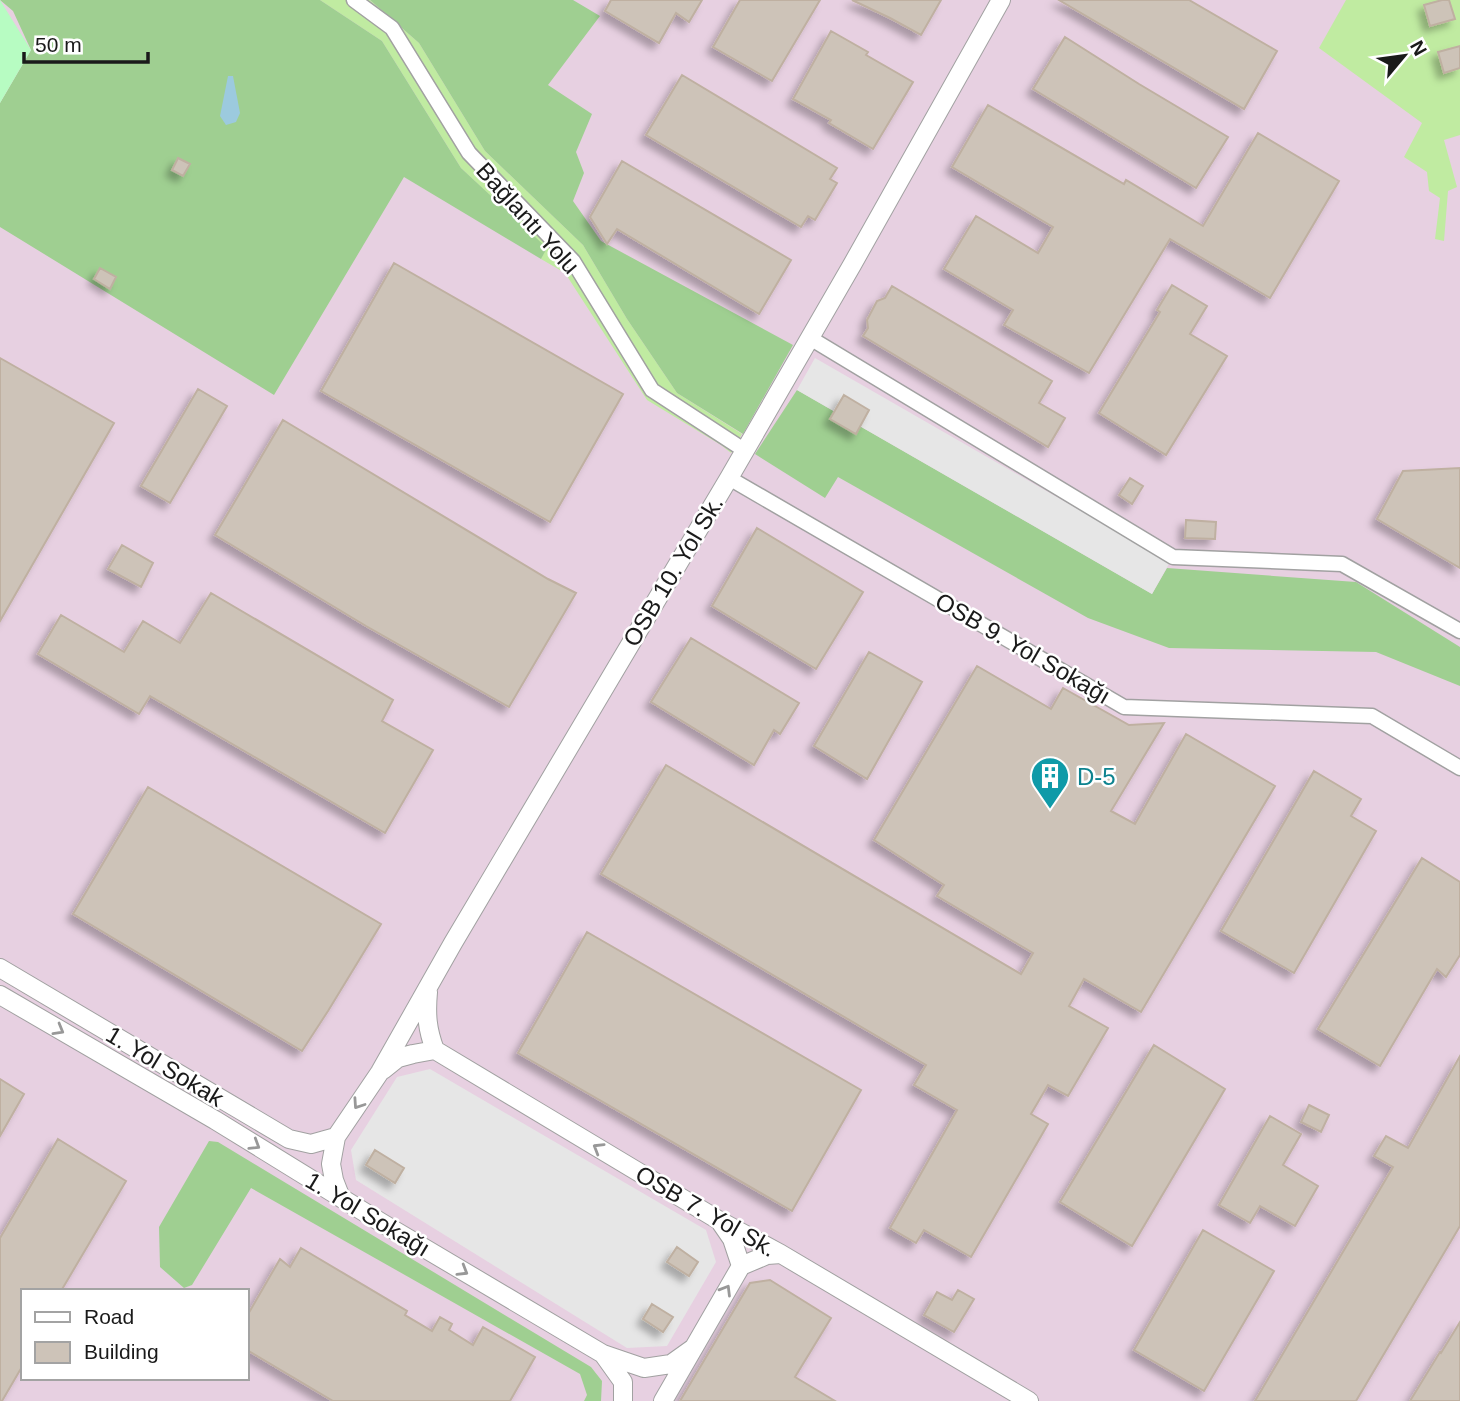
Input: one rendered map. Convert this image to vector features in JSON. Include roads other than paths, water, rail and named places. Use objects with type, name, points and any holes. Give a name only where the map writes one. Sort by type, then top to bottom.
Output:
[{"type":"street","name":"Bağlantı Yolu","points":[[354,0],[392,28],[469,153],[573,261],[652,390],[744,450]]},
{"type":"street","name":"OSB 10. Yol Sk.","points":[[336,1137],[380,1072],[729,478],[1001,0]]},
{"type":"street","points":[[810,338],[1173,556],[1342,564],[1460,631]]},
{"type":"street","name":"OSB 9. Yol Sokağı","points":[[729,478],[1124,707],[1372,716],[1460,768]]},
{"type":"street","name":"1. Yol Sokak","points":[[0,968],[289,1139],[311,1144],[336,1137]]},
{"type":"street","points":[[380,1072],[398,1058],[435,1050],[426,1016],[428,988]]},
{"type":"street","name":"1. Yol Sokağı","points":[[0,995],[215,1120],[603,1354],[644,1368],[671,1364],[692,1349]]},
{"type":"street","name":"OSB 7. Yol Sk.","points":[[435,1050],[720,1221],[781,1254],[1029,1401]]},
{"type":"street","points":[[215,1120],[225,1101]]},
{"type":"street","points":[[336,1137],[331,1164],[341,1198]]},
{"type":"street","points":[[720,1221],[732,1239],[741,1266]]},
{"type":"street","points":[[663,1401],[741,1266],[756,1259],[781,1254]]},
{"type":"street","points":[[603,1354],[623,1382],[623,1401]]},
{"type":"water","points":[[228,76],[233,76],[240,113],[236,122],[226,125],[220,116]]},
{"type":"place","name":"D-5","points":[[1050,810]]}]
